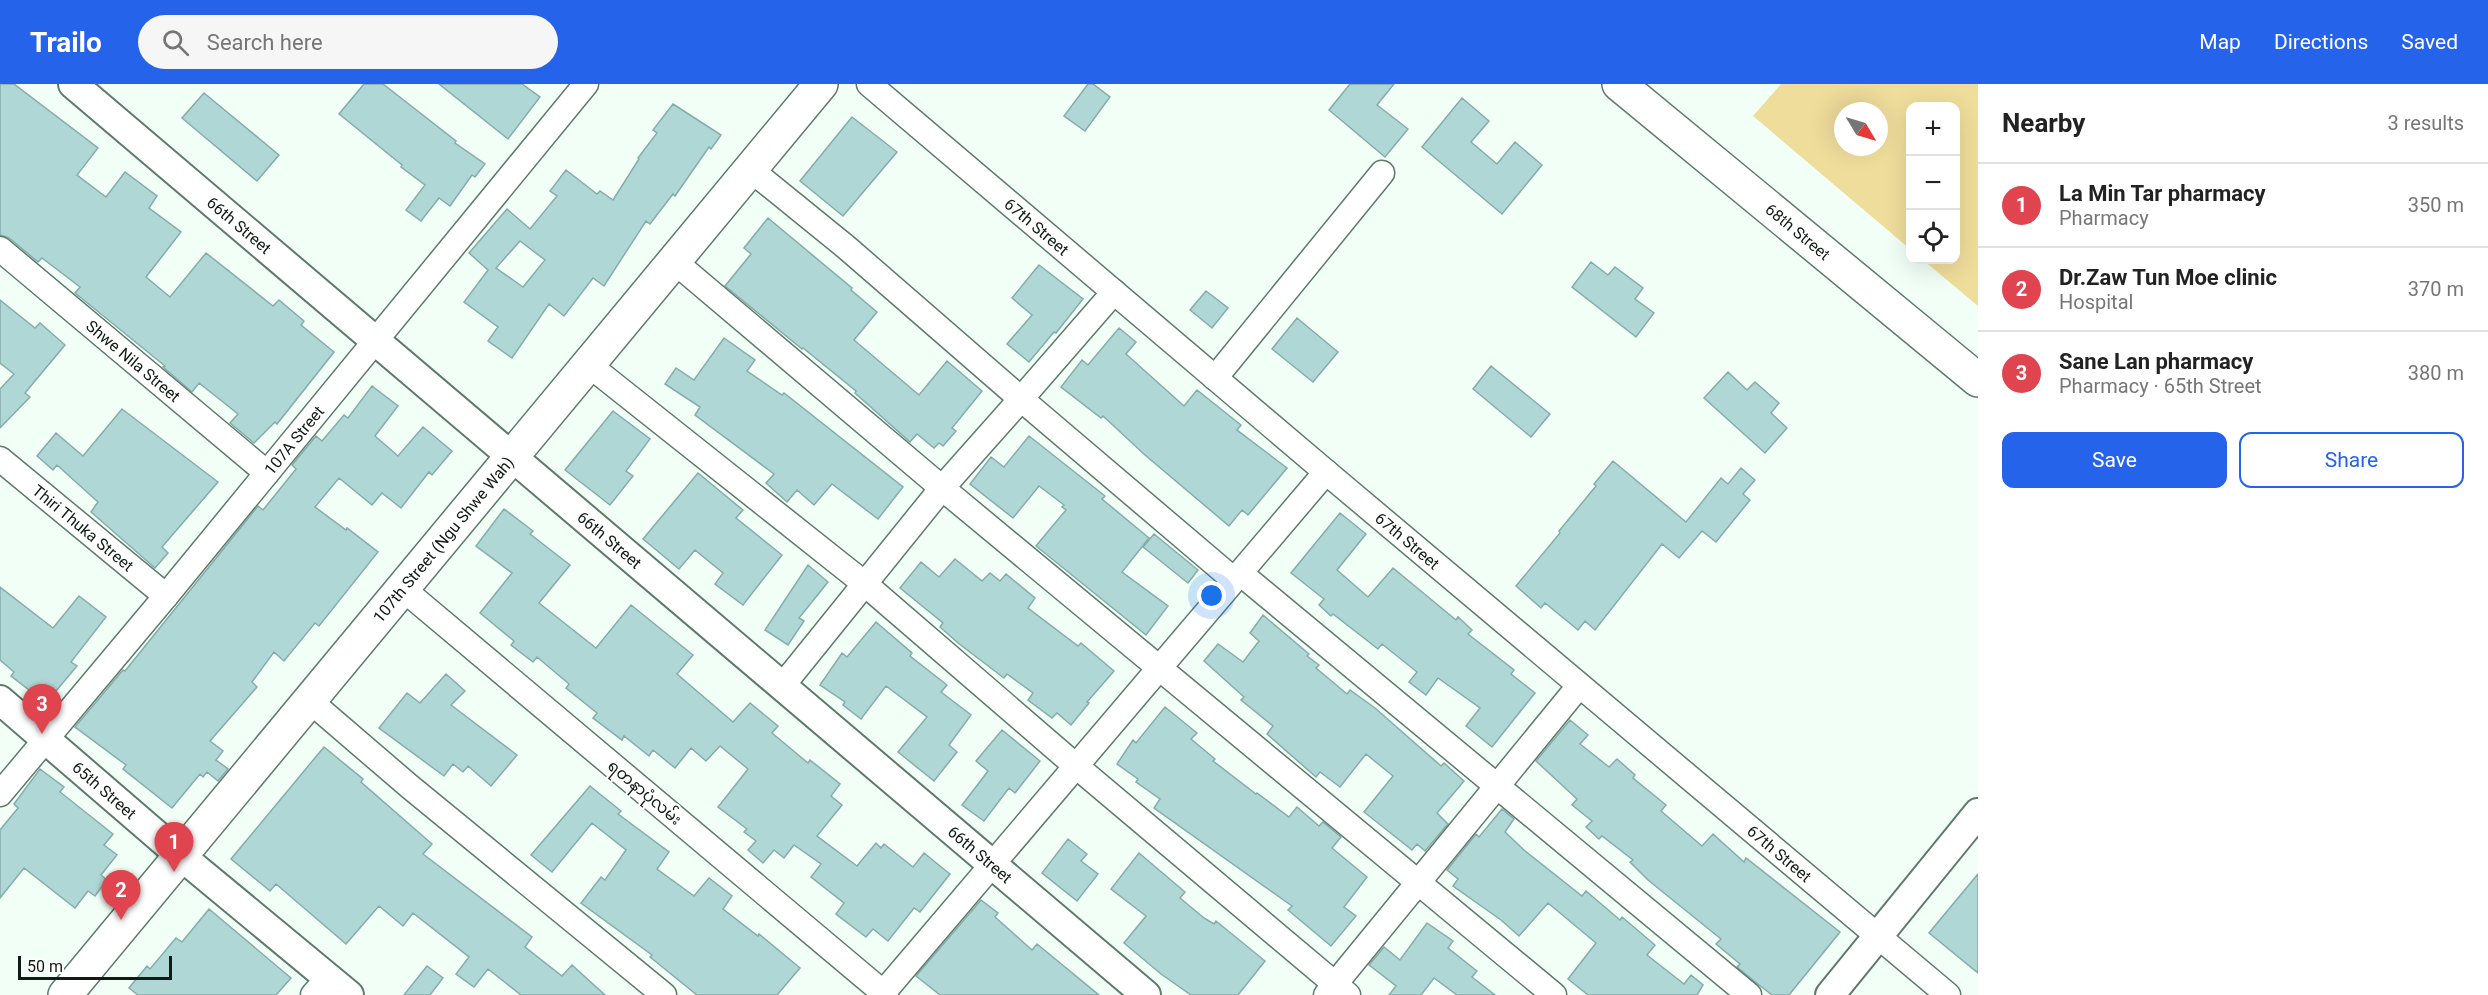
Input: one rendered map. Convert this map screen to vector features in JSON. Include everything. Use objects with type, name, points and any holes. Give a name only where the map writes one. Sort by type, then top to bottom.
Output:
[{"type":"main road","name":"107th Street (Ngu Shwe Wah)","points":[[65,995],[821,84]]},
{"type":"main road","name":"68th Street","points":[[1619,84],[1978,381]]},
{"type":"street","name":"66th Street","points":[[73,84],[1146,995]]},
{"type":"street","name":"107A Street","points":[[0,794],[166,596],[585,84]]},
{"type":"street","name":"67th Street","points":[[869,84],[1579,686],[1948,995]]},
{"type":"street","points":[[751,170],[846,247],[1021,399],[1499,786],[1749,995]]},
{"type":"street","points":[[1215,378],[1382,173]]},
{"type":"street","name":"Shwe Nila Street","points":[[0,249],[267,473]]},
{"type":"street","points":[[675,262],[942,488],[1554,995]]},
{"type":"street","points":[[783,685],[942,488],[1114,292]]},
{"type":"street","points":[[589,365],[865,584],[1336,991],[1419,882],[1579,686]]},
{"type":"street","name":"Thiri Thuka Street","points":[[0,459],[166,596]]},
{"type":"street","points":[[885,994],[1326,472]]},
{"type":"street","name":"ရတနာပုံလမ်း","points":[[403,589],[885,994]]},
{"type":"street","name":"65th Street","points":[[0,700],[181,856],[330,989]]},
{"type":"street","points":[[310,701],[409,786],[664,995]]},
{"type":"street","points":[[1830,995],[1978,813]]},
{"type":"shaded area","points":[[1781,84],[1978,84],[1978,306],[1928,264],[1960,264],[1960,102],[1906,102],[1906,246],[1753,116]]},
{"type":"building","points":[[0,84],[14,84],[98,148],[77,175],[106,197],[125,172],[157,196],[149,208],[181,232],[146,277],[170,297],[206,253],[273,306],[279,300],[304,321],[301,325],[334,352],[277,424],[275,422],[254,443],[230,423],[238,414],[199,383],[192,392],[163,367],[165,366],[75,293],[80,287],[42,258],[38,262],[9,238],[0,235]]},
{"type":"building","points":[[364,84],[383,84],[456,141],[455,143],[485,164],[475,177],[472,175],[450,206],[439,198],[421,221],[406,210],[425,185],[339,114]]},
{"type":"building","points":[[439,84],[522,84],[540,97],[508,139]]},
{"type":"building","points":[[1088,84],[1093,84],[1110,97],[1085,131],[1064,116]]},
{"type":"building","points":[[1350,84],[1394,84],[1377,105],[1408,129],[1385,157],[1329,110]]},
{"type":"building","points":[[204,93],[279,155],[257,181],[182,118]]},
{"type":"building","points":[[1462,98],[1489,121],[1471,142],[1497,164],[1515,142],[1542,165],[1502,214],[1422,147]]},
{"type":"building","points":[[673,104],[721,135],[711,149],[709,147],[675,196],[673,194],[650,224],[646,221],[604,286],[593,278],[564,316],[549,304],[512,358],[488,341],[498,327],[464,302],[488,270],[469,253],[507,209],[530,229],[557,196],[550,191],[566,170],[597,194],[600,191],[613,200],[638,158],[657,133],[653,130]],"holes":[[[520,241],[545,260],[523,287],[496,268]]]},
{"type":"building","points":[[852,117],[897,152],[843,216],[800,181]]},
{"type":"building","points":[[768,218],[852,288],[851,290],[877,312],[854,340],[919,395],[947,361],[982,391],[952,428],[956,431],[943,446],[939,443],[934,448],[917,434],[910,442],[855,393],[856,391],[725,286],[751,254],[744,248]]},
{"type":"building","points":[[1591,262],[1608,275],[1615,267],[1643,288],[1635,299],[1654,313],[1636,337],[1572,287]]},
{"type":"building","points":[[1039,265],[1083,299],[1029,362],[1007,344],[1032,315],[1012,298]]},
{"type":"building","points":[[1206,291],[1228,308],[1212,328],[1190,310]]},
{"type":"building","points":[[0,300],[35,328],[40,323],[65,345],[25,393],[30,397],[0,428],[0,389],[14,374],[0,363]]},
{"type":"building","points":[[1297,318],[1338,352],[1313,382],[1272,349]]},
{"type":"building","points":[[1119,328],[1136,342],[1126,354],[1184,406],[1197,390],[1241,425],[1237,430],[1287,468],[1248,515],[1242,510],[1229,526],[1103,416],[1101,418],[1061,387],[1082,360],[1088,365]]},
{"type":"building","points":[[724,338],[755,360],[747,371],[782,395],[784,393],[903,487],[878,519],[832,484],[814,505],[797,490],[787,502],[766,483],[774,474],[695,415],[700,407],[665,384],[676,368],[694,380]]},
{"type":"building","points":[[1491,366],[1550,414],[1531,437],[1473,389]]},
{"type":"building","points":[[1728,372],[1747,390],[1755,382],[1779,403],[1771,413],[1787,428],[1765,453],[1704,398]]},
{"type":"building","points":[[372,386],[398,406],[375,436],[398,456],[423,427],[452,451],[432,475],[429,472],[401,508],[382,493],[372,505],[339,478],[315,507],[378,552],[319,626],[315,623],[284,661],[274,652],[252,682],[257,687],[210,741],[223,751],[216,760],[228,769],[218,781],[207,772],[203,777],[200,774],[172,808],[123,769],[126,765],[75,727],[123,670],[125,671],[258,506],[263,510],[296,469],[292,465],[316,436],[322,441],[344,415],[348,418]]},
{"type":"building","points":[[122,409],[218,482],[162,547],[168,553],[155,568],[91,512],[98,502],[57,465],[53,470],[37,456],[56,433],[83,456]]},
{"type":"building","points":[[613,411],[650,439],[626,471],[633,476],[610,505],[565,470]]},
{"type":"building","points":[[1029,436],[1105,496],[1102,499],[1149,538],[1122,572],[1168,606],[1146,635],[1036,546],[1066,510],[1062,507],[1064,505],[1039,486],[1013,518],[970,484],[991,457],[1004,467]]},
{"type":"building","points":[[1613,461],[1686,522],[1721,478],[1728,484],[1741,468],[1755,480],[1743,494],[1750,500],[1716,542],[1702,531],[1679,558],[1662,544],[1595,630],[1585,621],[1578,630],[1545,603],[1541,608],[1516,586],[1560,533],[1559,531],[1596,486],[1594,484]]},
{"type":"building","points":[[698,473],[743,510],[736,518],[782,555],[743,605],[715,584],[723,573],[695,550],[679,569],[643,539]]},
{"type":"building","points":[[504,509],[533,531],[530,534],[570,565],[539,603],[596,648],[631,605],[693,655],[677,674],[733,722],[750,703],[778,726],[772,733],[808,763],[810,760],[840,784],[831,796],[842,805],[817,836],[857,866],[876,843],[881,848],[884,844],[913,867],[924,853],[950,874],[920,912],[914,908],[888,941],[873,929],[866,937],[836,914],[844,903],[811,877],[821,864],[794,845],[784,858],[774,850],[763,863],[748,850],[756,841],[744,832],[747,829],[718,807],[748,769],[720,746],[706,761],[691,748],[675,768],[653,750],[649,756],[624,736],[622,740],[593,718],[597,713],[566,688],[569,684],[537,657],[533,662],[511,645],[514,641],[480,613],[512,573],[476,546]]},
{"type":"building","points":[[1340,513],[1366,534],[1337,570],[1368,597],[1393,568],[1456,620],[1458,617],[1472,630],[1468,634],[1514,670],[1511,674],[1535,693],[1492,747],[1466,726],[1480,708],[1438,678],[1426,695],[1409,682],[1417,672],[1382,644],[1378,649],[1333,614],[1331,616],[1319,605],[1324,599],[1291,573]]},
{"type":"building","points":[[1154,534],[1198,570],[1188,583],[1143,547]]},
{"type":"building","points":[[955,559],[982,581],[990,573],[1000,581],[1006,574],[1035,598],[1028,608],[1078,646],[1081,643],[1114,671],[1087,702],[1089,703],[1071,725],[1057,713],[1052,718],[1028,700],[1033,693],[1007,674],[1004,678],[958,643],[940,627],[943,623],[900,588],[921,562],[939,577]]},
{"type":"building","points":[[808,565],[828,582],[799,618],[804,621],[788,645],[765,630]]},
{"type":"building","points":[[0,587],[53,628],[79,596],[106,617],[71,662],[77,666],[46,703],[11,676],[14,672],[0,660]]},
{"type":"building","points":[[1263,615],[1309,654],[1307,656],[1319,665],[1316,668],[1347,694],[1350,690],[1375,708],[1441,766],[1444,763],[1464,781],[1437,813],[1448,824],[1425,851],[1417,844],[1412,850],[1364,812],[1393,776],[1366,754],[1340,787],[1320,772],[1316,777],[1267,734],[1273,726],[1241,700],[1244,697],[1204,661],[1218,644],[1243,662],[1259,641],[1250,633]]},
{"type":"building","points":[[876,622],[912,653],[910,656],[947,685],[941,692],[971,715],[949,745],[957,752],[934,781],[898,752],[927,717],[886,686],[861,719],[843,705],[845,702],[820,685],[842,653],[847,657]]},
{"type":"building","points":[[446,674],[465,691],[451,705],[517,755],[491,786],[468,766],[463,772],[453,764],[444,776],[379,728],[407,693],[420,703]]},
{"type":"building","points":[[1165,707],[1197,733],[1191,739],[1215,759],[1213,761],[1256,794],[1289,817],[1297,807],[1319,826],[1323,822],[1341,837],[1332,848],[1367,877],[1344,907],[1356,916],[1331,946],[1288,910],[1292,906],[1154,808],[1160,799],[1136,782],[1138,779],[1117,764],[1133,740],[1136,743]]},
{"type":"building","points":[[1570,720],[1588,735],[1580,744],[1609,767],[1617,759],[1635,775],[1633,778],[1666,805],[1661,811],[1702,846],[1713,834],[1744,862],[1746,858],[1840,932],[1789,995],[1772,995],[1737,967],[1740,964],[1716,944],[1721,939],[1648,880],[1630,862],[1633,860],[1602,836],[1599,839],[1586,827],[1592,821],[1572,805],[1577,799],[1536,761]]},
{"type":"building","points":[[1002,730],[1040,761],[1015,793],[1009,788],[984,821],[962,805],[988,771],[976,761]]},
{"type":"building","points":[[324,747],[363,779],[361,782],[432,844],[423,854],[532,937],[525,947],[562,976],[572,965],[605,995],[521,995],[488,969],[474,987],[456,974],[469,957],[413,913],[403,926],[379,906],[346,944],[276,884],[270,891],[231,859]]},
{"type":"building","points":[[40,769],[64,787],[60,792],[113,834],[104,845],[117,855],[101,875],[107,880],[95,896],[88,891],[75,908],[24,868],[0,898],[0,830],[18,808],[14,804]]},
{"type":"building","points":[[590,786],[621,811],[618,814],[669,852],[657,869],[694,896],[709,878],[732,896],[723,909],[758,936],[759,934],[800,968],[777,995],[697,995],[650,957],[652,955],[581,903],[601,877],[605,880],[626,850],[592,823],[552,872],[531,855]]},
{"type":"building","points":[[1502,809],[1514,819],[1505,832],[1582,896],[1586,891],[1620,920],[1622,917],[1655,945],[1647,955],[1684,984],[1691,975],[1703,985],[1697,995],[1588,995],[1568,979],[1596,943],[1548,903],[1519,936],[1501,920],[1453,886],[1458,879],[1447,870],[1476,834],[1479,837]]},
{"type":"building","points":[[1068,839],[1087,854],[1081,861],[1098,874],[1077,901],[1042,873]]},
{"type":"building","points":[[1139,853],[1185,892],[1180,898],[1204,918],[1214,924],[1216,921],[1265,961],[1238,995],[1191,995],[1161,974],[1124,943],[1146,916],[1111,889]]},
{"type":"building","points":[[1978,874],[1978,973],[1929,933]]},
{"type":"building","points":[[981,900],[998,913],[995,917],[1032,950],[1037,944],[1099,995],[940,995],[916,976]]},
{"type":"building","points":[[209,909],[291,978],[276,995],[138,995],[129,988],[147,966],[150,969],[176,938],[182,942]]},
{"type":"building","points":[[1427,923],[1453,941],[1448,948],[1477,971],[1472,977],[1495,995],[1457,995],[1434,978],[1421,995],[1389,995],[1396,986],[1369,965],[1384,947],[1400,960]]},
{"type":"building","points":[[427,966],[443,978],[430,995],[404,995]]},
{"type":"place","name":"Sane Lan pharmacy","points":[[42,734]]},
{"type":"place","name":"La Min Tar pharmacy","points":[[174,872]]},
{"type":"place","name":"Dr.Zaw Tun Moe clinic","points":[[121,920]]}]
